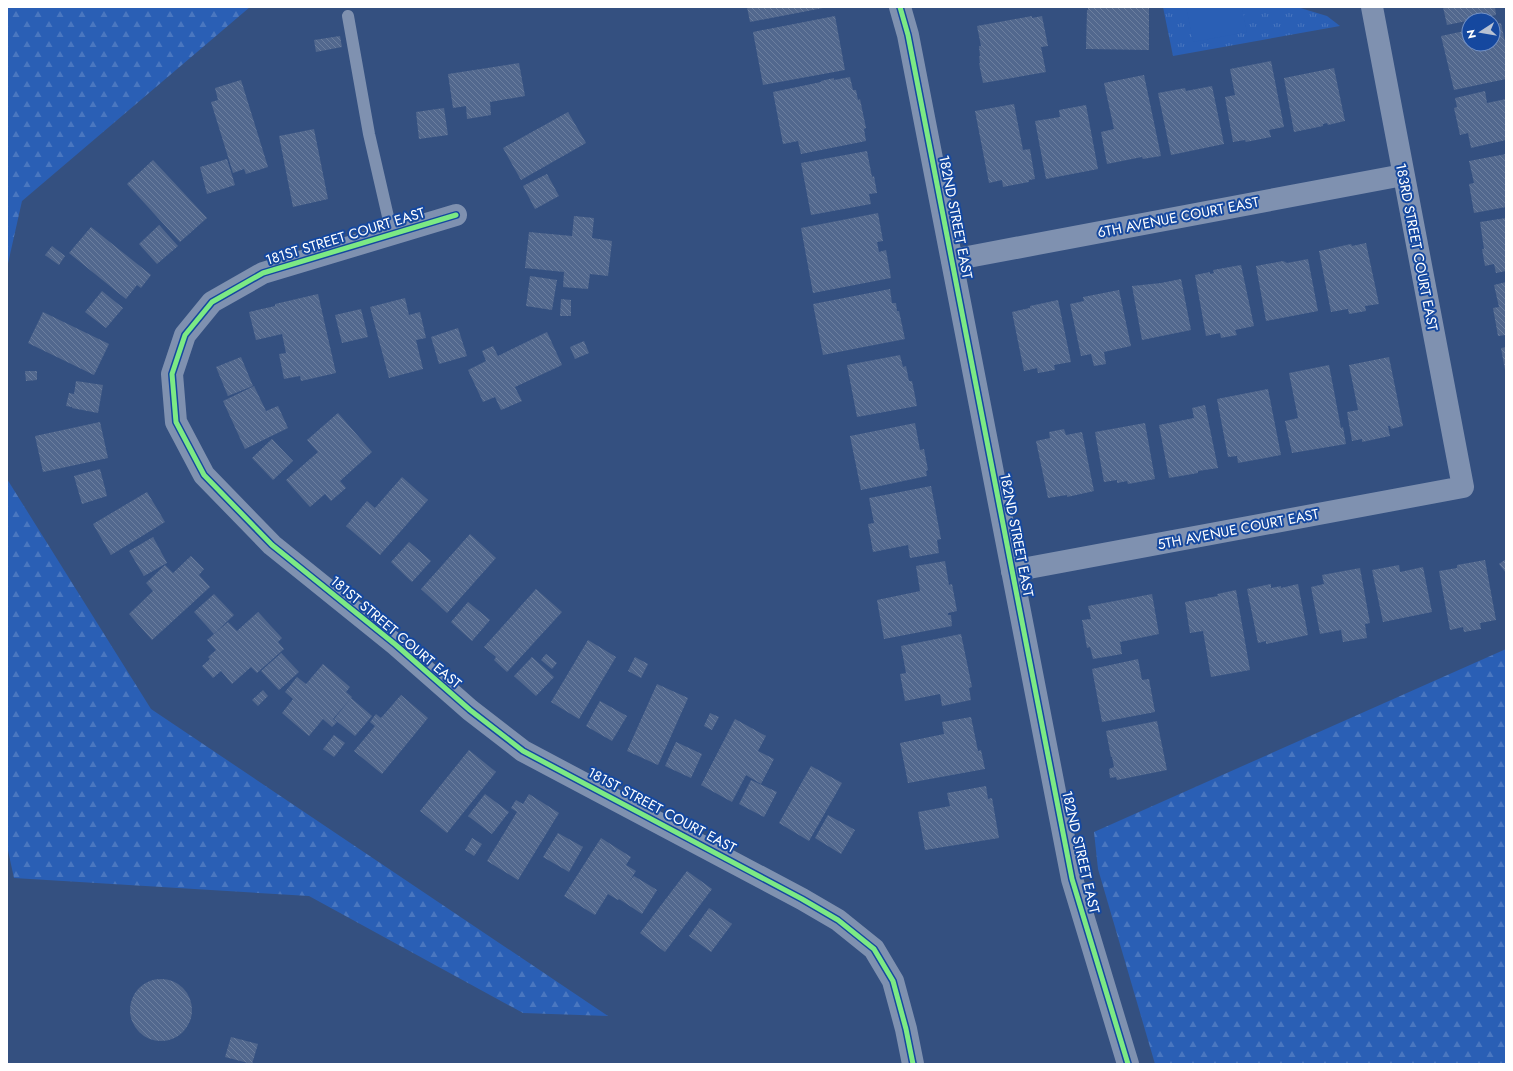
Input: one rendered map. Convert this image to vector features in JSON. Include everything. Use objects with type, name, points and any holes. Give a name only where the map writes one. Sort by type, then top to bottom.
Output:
[{"type":"street","name":"183RD STREET COURT EAST","points":[[1372,7],[1463,487]]},
{"type":"street","name":"182ND STREET EAST","points":[[903,8],[1072,879],[1128,1064]]},
{"type":"street","name":"6TH AVENUE COURT EAST","points":[[952,260],[1403,174]]},
{"type":"street","name":"181ST STREET COURT EAST","points":[[456,216],[263,274],[212,302],[185,335],[172,374],[176,422],[204,475],[272,545],[396,645],[470,710],[523,751],[802,899],[838,920],[874,949],[893,981],[906,1029],[913,1064]]},
{"type":"street","name":"5TH AVENUE COURT EAST","points":[[1012,571],[1463,487]]},
{"type":"lane","points":[[348,16],[369,134],[392,234]]},
{"type":"green space","points":[[7,7],[250,7],[22,201],[7,268]]},
{"type":"green space","points":[[1163,7],[1297,7],[1327,16],[1340,26],[1173,56]]},
{"type":"green space","points":[[1186,7],[1242,7],[1247,32],[1193,42]]},
{"type":"green space","points":[[7,479],[151,709],[608,1016],[523,1013],[309,896],[14,878],[7,846]]},
{"type":"green space","points":[[1506,649],[1506,1064],[1155,1064],[1098,869],[1094,832]]},
{"type":"building","points":[[747,7],[823,7],[823,8],[750,22]]},
{"type":"building","points":[[1088,7],[1149,7],[1149,50],[1086,49]]},
{"type":"building","points":[[1443,7],[1495,7],[1496,12],[1461,12],[1461,22],[1447,25]]},
{"type":"building","points":[[835,16],[845,70],[763,85],[753,32]]},
{"type":"building","points":[[1032,16],[1032,18],[1042,16],[1048,46],[1041,47],[1046,72],[983,83],[979,63],[979,46],[981,46],[977,26]]},
{"type":"building","points":[[1501,23],[1506,47],[1506,79],[1454,90],[1441,36],[1461,32],[1461,52],[1501,52]]},
{"type":"building","points":[[340,36],[342,47],[316,52],[314,40]]},
{"type":"building","points":[[1271,61],[1284,127],[1269,130],[1271,137],[1246,142],[1245,140],[1233,142],[1225,97],[1235,95],[1230,69]]},
{"type":"building","points":[[519,63],[525,96],[490,102],[491,115],[467,119],[466,106],[453,108],[448,74]]},
{"type":"building","points":[[1334,68],[1345,121],[1328,125],[1327,123],[1323,124],[1323,126],[1294,132],[1284,78]]},
{"type":"building","points":[[1144,75],[1161,156],[1143,159],[1142,157],[1107,164],[1101,132],[1114,129],[1104,83]]},
{"type":"building","points":[[850,77],[853,90],[856,90],[858,100],[860,99],[866,128],[864,129],[866,141],[801,154],[798,141],[783,144],[773,92],[834,78],[834,80]]},
{"type":"building","points":[[241,80],[268,167],[246,174],[244,169],[233,173],[211,102],[218,100],[215,88]]},
{"type":"building","points":[[1212,86],[1224,144],[1171,155],[1158,93],[1185,88],[1186,91]]},
{"type":"building","points":[[1485,91],[1487,103],[1506,99],[1506,140],[1471,148],[1468,133],[1460,135],[1454,108],[1457,107],[1455,98]]},
{"type":"building","points":[[1014,104],[1023,150],[1030,149],[1035,179],[1029,180],[1029,182],[1003,187],[1002,180],[989,183],[975,111]]},
{"type":"building","points":[[1086,105],[1098,169],[1046,179],[1035,121],[1060,117],[1059,110]]},
{"type":"building","points":[[444,108],[448,135],[419,139],[416,112]]},
{"type":"building","points":[[568,112],[586,143],[521,180],[503,148]]},
{"type":"building","points":[[314,129],[328,199],[293,207],[279,136]]},
{"type":"building","points":[[867,151],[877,193],[869,194],[871,204],[811,215],[801,163]]},
{"type":"building","points":[[1506,154],[1506,207],[1474,213],[1469,184],[1474,183],[1469,161]]},
{"type":"building","points":[[227,159],[235,185],[207,194],[200,167]]},
{"type":"building","points":[[153,160],[207,218],[180,242],[127,184]]},
{"type":"building","points":[[547,174],[559,196],[535,209],[523,186]]},
{"type":"building","points":[[878,213],[883,241],[877,242],[879,252],[886,250],[891,278],[813,293],[801,228]]},
{"type":"building","points":[[574,216],[594,218],[592,238],[612,241],[608,276],[590,274],[588,289],[563,287],[564,272],[525,268],[529,232],[572,236]]},
{"type":"building","points":[[1506,218],[1506,271],[1496,273],[1494,264],[1485,266],[1480,222]]},
{"type":"building","points":[[159,225],[178,246],[157,264],[139,244]]},
{"type":"building","points":[[91,227],[151,275],[141,288],[137,285],[126,299],[69,253]]},
{"type":"building","points":[[1366,243],[1379,304],[1365,306],[1366,311],[1349,314],[1348,309],[1331,312],[1319,251],[1351,244],[1352,246]]},
{"type":"building","points":[[52,246],[65,256],[59,265],[45,255]]},
{"type":"building","points":[[1308,259],[1318,311],[1266,321],[1256,266],[1283,261],[1287,263]]},
{"type":"building","points":[[1241,265],[1254,326],[1235,330],[1237,335],[1221,338],[1220,333],[1206,336],[1195,275],[1210,272],[1210,274],[1214,273],[1213,270]]},
{"type":"building","points":[[530,276],[557,280],[552,310],[526,306]]},
{"type":"building","points":[[1181,279],[1191,330],[1142,340],[1132,286]]},
{"type":"building","points":[[1506,282],[1506,335],[1498,336],[1493,308],[1499,307],[1494,285]]},
{"type":"building","points":[[890,289],[892,303],[896,303],[897,311],[899,311],[905,339],[823,355],[813,304]]},
{"type":"building","points":[[1119,290],[1131,346],[1104,352],[1106,364],[1094,366],[1091,354],[1081,356],[1070,304],[1084,301],[1083,297]]},
{"type":"building","points":[[102,291],[123,308],[106,328],[85,312]]},
{"type":"building","points":[[318,294],[336,373],[301,381],[300,376],[284,379],[279,354],[286,353],[282,334],[256,340],[249,312]]},
{"type":"building","points":[[405,298],[409,315],[420,312],[426,338],[416,340],[423,369],[389,378],[370,307]]},
{"type":"building","points":[[561,299],[571,300],[571,316],[560,316]]},
{"type":"building","points":[[1058,300],[1071,362],[1054,365],[1055,370],[1038,373],[1037,368],[1024,371],[1012,312],[1030,308],[1030,306]]},
{"type":"building","points":[[361,309],[368,337],[342,343],[335,315]]},
{"type":"building","points":[[43,312],[109,344],[94,375],[28,343]]},
{"type":"building","points":[[458,328],[467,356],[439,364],[431,337]]},
{"type":"building","points":[[547,332],[562,365],[515,387],[522,401],[501,410],[495,397],[483,402],[468,370],[486,361],[482,351],[493,346],[498,356]]},
{"type":"building","points":[[584,341],[589,353],[575,359],[570,347]]},
{"type":"building","points":[[1506,347],[1506,370],[1505,370],[1501,348]]},
{"type":"building","points":[[900,355],[903,367],[906,366],[909,381],[912,381],[917,406],[857,417],[847,365]]},
{"type":"building","points":[[241,357],[253,386],[228,396],[216,367]]},
{"type":"building","points":[[1389,357],[1403,426],[1391,429],[1390,426],[1388,426],[1390,436],[1362,442],[1362,439],[1352,441],[1347,412],[1358,410],[1349,365]]},
{"type":"building","points":[[1329,365],[1341,428],[1343,427],[1346,444],[1292,453],[1285,421],[1298,418],[1289,373]]},
{"type":"building","points":[[25,371],[37,371],[37,380],[26,381]]},
{"type":"building","points":[[76,381],[103,385],[98,413],[66,406],[69,393],[74,394]]},
{"type":"building","points":[[254,386],[266,411],[278,406],[288,428],[245,449],[223,401]]},
{"type":"building","points":[[1268,389],[1281,455],[1238,463],[1237,456],[1228,457],[1217,399]]},
{"type":"building","points":[[1205,405],[1218,468],[1169,478],[1159,425],[1194,418],[1192,408]]},
{"type":"building","points":[[338,413],[372,452],[340,481],[346,488],[331,501],[325,494],[310,507],[286,480],[318,452],[307,440]]},
{"type":"building","points":[[100,422],[108,458],[43,472],[35,436]]},
{"type":"building","points":[[915,423],[920,450],[924,449],[928,470],[926,471],[927,476],[861,490],[850,436]]},
{"type":"building","points":[[1145,423],[1155,479],[1128,484],[1127,481],[1117,483],[1117,480],[1104,482],[1095,432]]},
{"type":"building","points":[[1064,429],[1066,435],[1082,432],[1094,491],[1067,497],[1067,495],[1048,498],[1036,441],[1050,438],[1049,432]]},
{"type":"building","points":[[272,439],[293,461],[273,480],[252,458]]},
{"type":"building","points":[[100,469],[107,496],[82,504],[74,476]]},
{"type":"building","points":[[402,477],[428,500],[380,555],[346,526],[367,501],[375,508]]},
{"type":"building","points":[[931,486],[941,539],[937,540],[939,553],[910,558],[908,545],[873,552],[868,524],[874,523],[869,498]]},
{"type":"building","points":[[147,492],[165,522],[111,555],[93,524]]},
{"type":"building","points":[[470,534],[496,558],[447,613],[421,589]]},
{"type":"building","points":[[153,537],[167,563],[144,576],[129,551]]},
{"type":"building","points":[[409,542],[431,561],[412,582],[391,562]]},
{"type":"building","points":[[191,556],[204,569],[199,575],[210,587],[152,640],[129,614],[153,591],[146,583],[165,565],[173,573]]},
{"type":"building","points":[[1506,559],[1506,573],[1499,564]]},
{"type":"building","points":[[1485,560],[1496,620],[1480,623],[1481,629],[1464,632],[1463,627],[1450,630],[1439,571],[1457,568],[1457,565]]},
{"type":"building","points":[[945,561],[949,585],[952,584],[957,611],[948,613],[948,615],[951,615],[952,626],[884,639],[877,600],[920,591],[916,566]]},
{"type":"building","points":[[1399,565],[1400,572],[1423,567],[1432,612],[1383,622],[1372,570]]},
{"type":"building","points":[[1360,568],[1370,623],[1365,624],[1367,638],[1343,642],[1341,630],[1320,634],[1311,587],[1324,584],[1322,575]]},
{"type":"building","points":[[1271,584],[1271,588],[1281,586],[1281,588],[1298,584],[1308,635],[1266,644],[1266,641],[1258,643],[1247,589]]},
{"type":"building","points":[[536,589],[562,612],[507,672],[494,660],[496,657],[484,647]]},
{"type":"building","points":[[1236,590],[1250,670],[1211,677],[1203,631],[1190,633],[1185,602],[1218,596],[1217,594]]},
{"type":"building","points":[[214,594],[234,615],[214,634],[194,612]]},
{"type":"building","points":[[1152,594],[1159,634],[1120,642],[1122,654],[1093,659],[1090,647],[1087,648],[1082,620],[1091,619],[1088,606]]},
{"type":"building","points":[[468,602],[490,620],[472,641],[451,622]]},
{"type":"building","points":[[258,612],[282,638],[278,642],[284,649],[257,673],[251,667],[232,684],[221,671],[213,678],[202,666],[210,659],[208,657],[216,650],[207,640],[228,622],[237,631]]},
{"type":"building","points":[[961,634],[972,687],[969,688],[971,700],[942,706],[940,694],[905,701],[900,674],[906,673],[901,646]]},
{"type":"building","points":[[588,640],[616,657],[579,719],[551,702]]},
{"type":"building","points":[[281,653],[299,672],[279,690],[261,671]]},
{"type":"building","points":[[546,654],[557,663],[552,669],[541,660]]},
{"type":"building","points":[[532,657],[554,677],[536,696],[514,676]]},
{"type":"building","points":[[635,657],[648,664],[641,678],[628,671]]},
{"type":"building","points":[[1138,659],[1142,680],[1149,679],[1155,712],[1102,722],[1092,669]]},
{"type":"building","points":[[323,664],[350,687],[346,692],[352,697],[333,719],[337,722],[332,727],[323,719],[309,736],[282,713],[293,699],[285,692],[297,677],[306,684]]},
{"type":"building","points":[[657,684],[688,698],[658,765],[627,751]]},
{"type":"building","points":[[263,690],[268,696],[258,706],[252,700]]},
{"type":"building","points":[[401,695],[428,718],[382,774],[354,751],[375,726],[370,722],[376,714],[381,718]]},
{"type":"building","points":[[351,698],[372,716],[355,736],[334,719]]},
{"type":"building","points":[[600,701],[627,716],[612,741],[586,726]]},
{"type":"building","points":[[710,713],[719,717],[712,730],[704,726]]},
{"type":"building","points":[[971,717],[978,751],[981,750],[985,769],[908,783],[900,743],[944,734],[942,722]]},
{"type":"building","points":[[735,719],[766,736],[758,751],[774,759],[761,784],[746,775],[732,802],[701,785]]},
{"type":"building","points":[[1157,721],[1167,770],[1117,780],[1116,777],[1110,778],[1109,769],[1114,767],[1106,731]]},
{"type":"building","points":[[334,735],[345,743],[334,757],[323,749]]},
{"type":"building","points":[[676,742],[702,754],[691,778],[665,766]]},
{"type":"building","points":[[469,750],[496,772],[447,833],[420,811]]},
{"type":"building","points":[[811,766],[842,783],[809,841],[779,823]]},
{"type":"building","points":[[751,780],[777,792],[764,817],[739,804]]},
{"type":"building","points":[[986,786],[988,799],[992,798],[999,838],[925,850],[918,812],[950,806],[947,793]]},
{"type":"building","points":[[485,794],[509,812],[492,834],[468,816]]},
{"type":"building","points":[[529,794],[559,813],[518,880],[487,861],[517,812],[511,808],[516,800],[523,804]]},
{"type":"building","points":[[828,815],[855,830],[841,854],[815,838]]},
{"type":"building","points":[[558,833],[583,847],[569,872],[543,857]]},
{"type":"building","points":[[472,838],[482,844],[474,856],[465,850]]},
{"type":"building","points":[[601,838],[631,857],[626,865],[636,871],[629,882],[634,876],[657,890],[642,914],[619,899],[618,900],[608,894],[595,915],[564,896]]},
{"type":"building","points":[[687,871],[712,889],[665,952],[640,933]]},
{"type":"building","points":[[709,908],[732,924],[711,952],[689,936]]},
{"type":"building","points":[[161,979],[173,982],[183,988],[189,998],[192,1010],[189,1022],[183,1032],[173,1038],[161,1041],[149,1038],[139,1032],[133,1022],[130,1010],[133,998],[139,988],[149,982]]},
{"type":"building","points":[[231,1037],[258,1044],[252,1064],[225,1057]]},
{"type":"cycle path","points":[[900,7],[908,35],[1072,879],[1128,1064]]},
{"type":"cycle path","points":[[456,215],[263,273],[212,302],[185,335],[172,374],[176,422],[204,475],[272,545],[396,645],[470,710],[523,751],[802,899],[838,920],[874,949],[893,981],[906,1029],[913,1064]]}]
